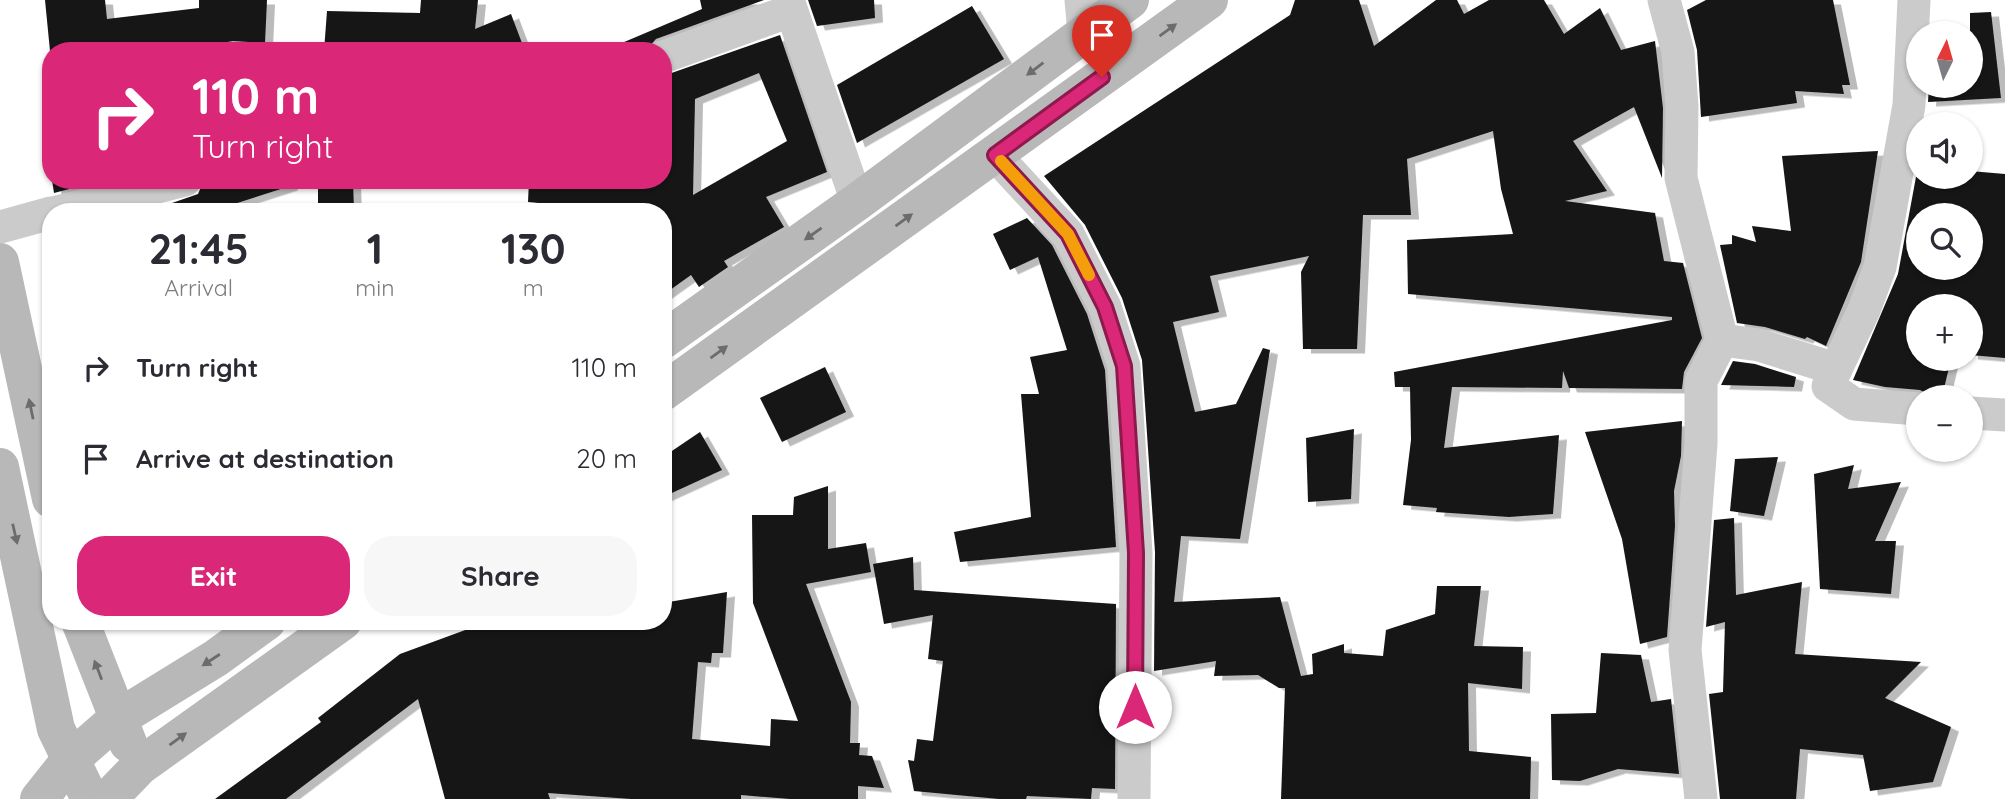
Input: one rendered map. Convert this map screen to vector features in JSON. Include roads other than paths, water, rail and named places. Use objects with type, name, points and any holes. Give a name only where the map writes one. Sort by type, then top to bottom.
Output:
[{"type":"main road","points":[[672,334],[857,202],[1083,16],[1130,0]]},
{"type":"main road","points":[[672,386],[1209,0]]},
{"type":"main road","points":[[0,262],[42,457]]},
{"type":"main road","points":[[0,467],[56,729],[89,799]]},
{"type":"main road","points":[[83,630],[117,719],[140,766]]},
{"type":"main road","points":[[40,799],[70,760],[117,719],[216,658],[255,630]]},
{"type":"main road","points":[[107,799],[140,766],[330,630]]},
{"type":"street","points":[[1664,0],[1678,52],[1682,107],[1681,178],[1722,340],[1701,381],[1701,444],[1685,650],[1701,799]]},
{"type":"street","points":[[1906,408],[1854,404],[1828,386],[1864,310],[1880,267],[1909,105],[1914,0]]},
{"type":"street","points":[[672,53],[789,5],[857,202]]},
{"type":"street","points":[[995,155],[1068,234],[1105,307],[1124,366],[1136,553],[1134,799]]},
{"type":"street","points":[[93,203],[149,189]]},
{"type":"street","points":[[0,227],[42,215]]},
{"type":"street","points":[[1722,340],[1759,345],[1836,369]]},
{"type":"street","points":[[1983,414],[2005,415]]}]
